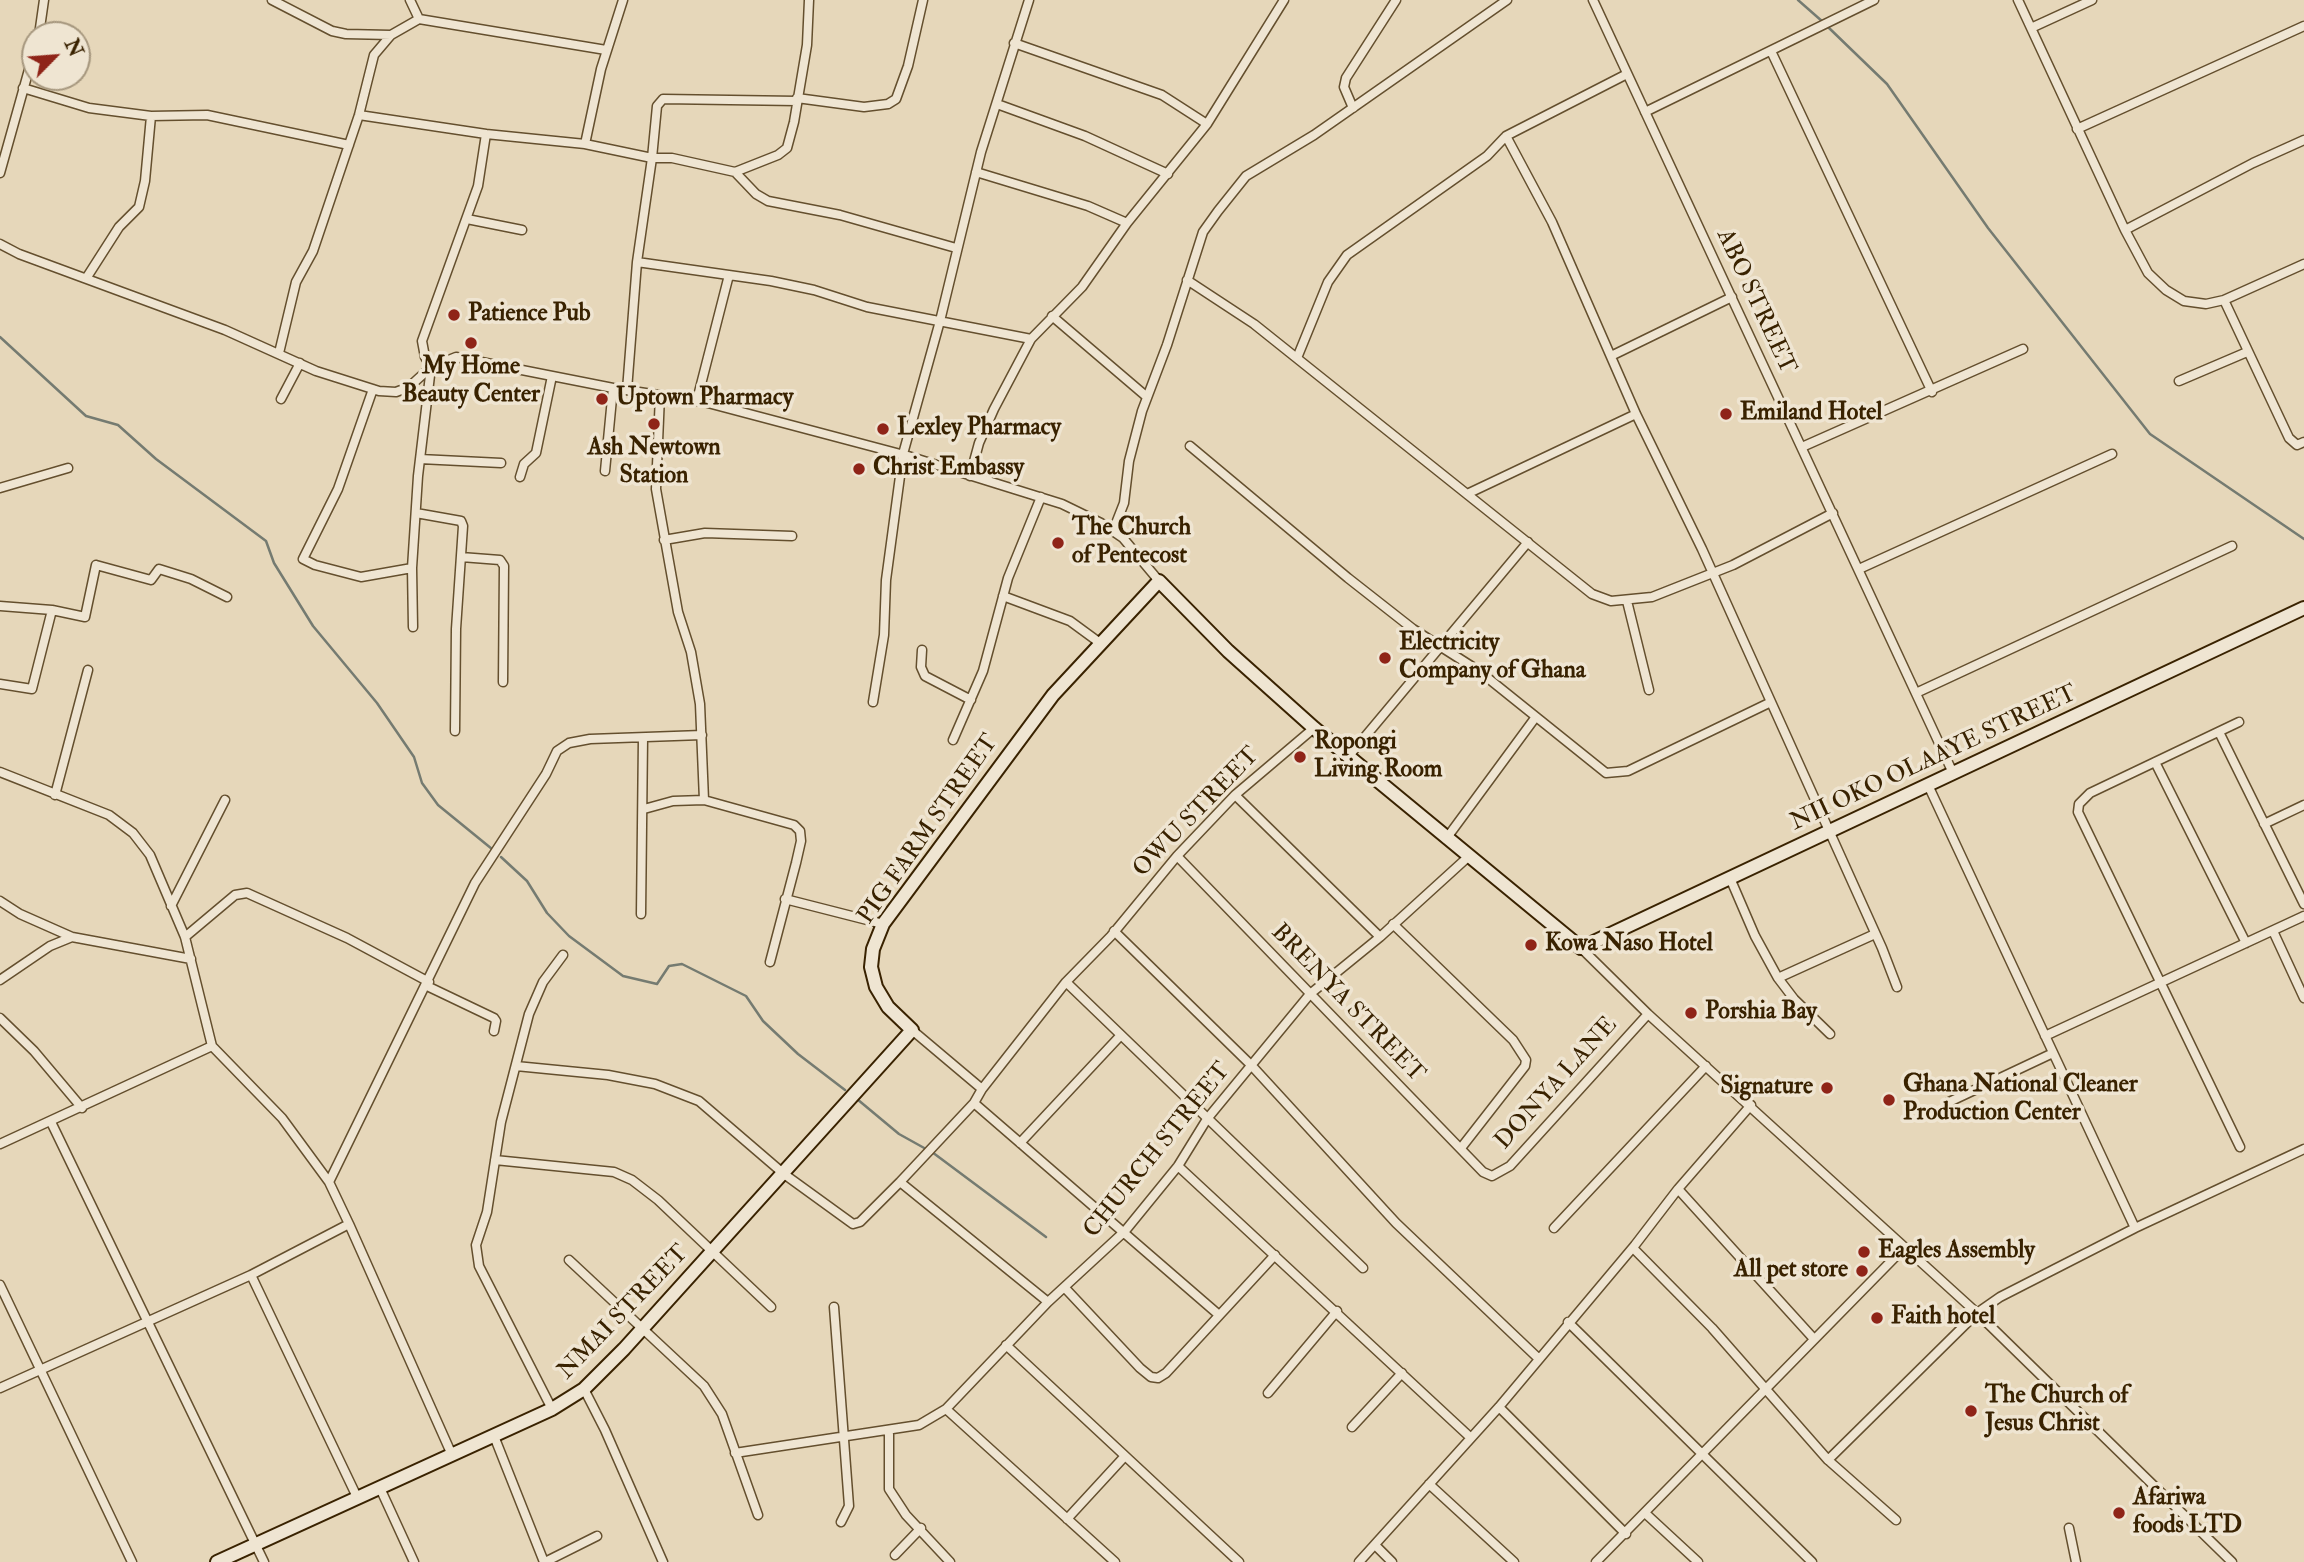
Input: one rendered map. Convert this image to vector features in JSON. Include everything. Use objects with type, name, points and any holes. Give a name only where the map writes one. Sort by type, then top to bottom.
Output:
[{"type":"street","points":[[41,21],[44,0]]},
{"type":"street","points":[[272,0],[332,31],[391,35]]},
{"type":"street","points":[[410,0],[419,19]]},
{"type":"street","points":[[585,144],[606,50],[622,0]]},
{"type":"street","points":[[735,172],[778,155],[787,148],[807,45],[809,0]]},
{"type":"street","points":[[627,390],[637,261],[657,106],[663,99],[797,100],[864,107],[888,104],[896,99],[908,66],[923,0]]},
{"type":"street","points":[[873,702],[884,635],[886,580],[903,454],[940,321],[976,172],[1029,0]]},
{"type":"street","points":[[970,475],[993,409],[1031,339],[1082,287],[1127,223],[1207,124],[1284,0]]},
{"type":"street","points":[[1353,108],[1344,87],[1346,78],[1396,0]]},
{"type":"street","points":[[1114,531],[1124,503],[1129,461],[1147,397],[1167,345],[1203,232],[1245,176],[1353,108],[1507,0]]},
{"type":"street","name":"ABO STREET","points":[[1592,0],[1953,773]]},
{"type":"street","points":[[1646,112],[1874,0]]},
{"type":"street","points":[[2018,0],[2125,230],[2148,273],[2166,290],[2184,301],[2206,304],[2224,300],[2304,264]]},
{"type":"street","points":[[2031,28],[2092,0]]},
{"type":"street","points":[[279,354],[296,282],[313,251],[359,115],[374,55],[391,35],[419,19],[606,50]]},
{"type":"street","points":[[2077,129],[2304,26]]},
{"type":"street","points":[[1014,43],[1162,95],[1207,124]]},
{"type":"street","points":[[1772,51],[1932,392]]},
{"type":"street","points":[[1297,358],[1328,282],[1340,262],[1487,156],[1506,136],[1627,74]]},
{"type":"street","points":[[0,173],[22,91]]},
{"type":"street","points":[[33,91],[89,108],[151,116],[207,115],[349,145]]},
{"type":"street","points":[[997,104],[1085,136],[1168,174]]},
{"type":"street","points":[[359,115],[486,134],[585,144],[652,158],[672,158],[735,172],[756,194],[768,201],[841,215],[956,248]]},
{"type":"street","points":[[87,277],[119,227],[139,206],[145,181],[151,116]]},
{"type":"street","points":[[413,627],[412,568],[420,459],[431,368],[422,351],[422,341],[478,186],[486,134]]},
{"type":"street","points":[[1506,136],[1552,222],[1636,414],[1713,573],[1897,987]]},
{"type":"street","points":[[2125,230],[2253,163],[2304,141]]},
{"type":"street","points":[[976,172],[1088,206],[1127,223]]},
{"type":"street","points":[[467,219],[522,230]]},
{"type":"street","points":[[0,244],[19,254],[87,277],[300,363],[373,389],[396,392],[409,387],[431,368],[457,357],[613,388],[697,400],[903,454],[1041,497],[1114,531],[1228,651],[1348,757],[1581,948],[1648,1014],[1977,1313],[2227,1560]]},
{"type":"street","points":[[637,261],[814,290],[867,307],[1031,339]]},
{"type":"street","points":[[697,400],[729,275]]},
{"type":"street","points":[[1187,279],[1254,324],[1396,441],[1592,594],[1611,601],[1653,597],[1713,573],[1805,530],[1833,513]]},
{"type":"street","points":[[1611,356],[1732,297]]},
{"type":"street","points":[[2224,300],[2246,352],[2289,438],[2297,445],[2304,442]]},
{"type":"street","points":[[1052,316],[1147,397]]},
{"type":"street","points":[[1802,447],[1932,392],[2023,349]]},
{"type":"street","points":[[2179,382],[2246,352]]},
{"type":"street","points":[[281,399],[300,363]]},
{"type":"street","points":[[520,477],[524,464],[536,453],[552,376]]},
{"type":"street","points":[[606,471],[613,388]]},
{"type":"street","points":[[373,389],[338,489],[303,559],[315,565],[361,577],[412,568]]},
{"type":"street","points":[[660,395],[656,489],[678,612],[691,652],[702,735],[704,800]]},
{"type":"street","points":[[1466,494],[1636,414]]},
{"type":"street","points":[[1190,446],[1413,629],[1443,645],[1584,758],[1606,772],[1615,774],[1769,703]]},
{"type":"street","points":[[1859,569],[2112,454]]},
{"type":"street","points":[[420,459],[501,463]]},
{"type":"street","points":[[0,488],[68,468]]},
{"type":"street","points":[[953,740],[983,671],[1003,596],[1041,497]]},
{"type":"street","points":[[416,513],[461,521],[454,731]]},
{"type":"street","points":[[664,540],[716,533],[792,536]]},
{"type":"street","points":[[1348,757],[1528,542]]},
{"type":"street","points":[[1916,693],[2232,546]]},
{"type":"street","points":[[461,557],[500,560],[504,566],[503,682]]},
{"type":"street","points":[[0,606],[52,610],[85,617],[96,565],[152,580],[159,569],[191,579],[227,597]]},
{"type":"street","name":"PIG FARM STREET","points":[[982,1089],[888,1007],[876,987],[871,967],[873,949],[883,924],[1001,761],[1053,695],[1158,580]]},
{"type":"street","points":[[1003,596],[1070,621],[1100,643]]},
{"type":"street","points":[[1627,601],[1649,690]]},
{"type":"street","name":"NII OKO OLAAYE STREET","points":[[1581,948],[2304,608]]},
{"type":"street","points":[[0,684],[32,690],[52,610]]},
{"type":"street","points":[[922,650],[921,667],[925,676],[971,700]]},
{"type":"street","points":[[55,795],[88,670]]},
{"type":"street","points":[[1446,838],[1535,718]]},
{"type":"street","points":[[2239,722],[2090,793],[2078,804],[2078,812],[2240,1147]]},
{"type":"street","name":"OWU STREET","points":[[1114,932],[1177,856],[1235,795],[1314,728]]},
{"type":"street","points":[[2219,732],[2304,904]]},
{"type":"street","points":[[329,1182],[475,883],[546,774],[557,751],[569,743],[590,740],[702,735]]},
{"type":"street","points":[[641,914],[643,738]]},
{"type":"street","points":[[2155,762],[2246,943]]},
{"type":"street","points":[[0,772],[109,816],[133,833],[150,855],[185,937],[212,1046],[282,1118],[329,1182],[452,1455]]},
{"type":"street","points":[[1928,785],[2135,1228]]},
{"type":"street","points":[[1235,795],[1380,937]]},
{"type":"street","points":[[171,906],[225,800]]},
{"type":"street","points":[[644,809],[674,801],[704,800],[794,825],[800,831],[801,841],[770,962]]},
{"type":"street","points":[[2264,824],[2304,805]]},
{"type":"street","name":"BRENYA STREET","points":[[1177,856],[1492,1177]]},
{"type":"street","name":"CHURCH STREET","points":[[735,1453],[919,1425],[946,1409],[1048,1302],[1125,1231],[1178,1166],[1207,1119],[1310,994],[1394,925],[1468,857]]},
{"type":"street","points":[[1730,878],[1755,936],[1778,978],[1794,999],[1830,1034]]},
{"type":"street","points":[[185,937],[235,895],[247,893],[347,938],[494,1018],[494,1031]]},
{"type":"street","points":[[785,899],[883,924]]},
{"type":"street","points":[[0,901],[20,914],[72,937],[191,959]]},
{"type":"street","points":[[2045,1036],[2304,916]]},
{"type":"street","points":[[1394,925],[1513,1040],[1526,1060],[1525,1066],[1461,1148]]},
{"type":"street","points":[[516,1066],[608,1075],[655,1084],[699,1101],[784,1174],[853,1224],[860,1222],[900,1182],[974,1103],[982,1089],[1066,982],[1114,932],[1252,1066],[1396,1223],[1538,1358]]},
{"type":"street","points":[[2273,932],[2304,998]]},
{"type":"street","points":[[1778,978],[1875,933]]},
{"type":"street","points":[[0,980],[50,946],[72,937]]},
{"type":"street","points":[[552,1409],[479,1266],[476,1245],[487,1212],[495,1160],[516,1066],[538,992],[563,955]]},
{"type":"street","points":[[1066,982],[1363,1268]]},
{"type":"street","name":"DONYA LANE","points":[[1492,1177],[1510,1166],[1648,1014]]},
{"type":"street","points":[[0,1018],[34,1051],[82,1108]]},
{"type":"street","name":"NMAI STREET","points":[[217,1562],[495,1436],[552,1409],[584,1390],[784,1174],[912,1030]]},
{"type":"street","points":[[1020,1143],[1121,1035]]},
{"type":"street","points":[[0,1144],[212,1046]]},
{"type":"street","points":[[1947,1103],[2053,1053]]},
{"type":"street","points":[[1554,1227],[1706,1066]]},
{"type":"street","points":[[974,1103],[1219,1315]]},
{"type":"street","points":[[1359,1562],[1499,1407],[1633,1248],[1678,1189],[1751,1105]]},
{"type":"street","points":[[51,1122],[145,1322],[264,1562]]},
{"type":"street","points":[[1828,1460],[1977,1313],[2000,1297],[2135,1228],[2304,1149]]},
{"type":"street","points":[[495,1160],[614,1172],[632,1180],[658,1200],[771,1307]]},
{"type":"street","points":[[1178,1166],[1471,1438]]},
{"type":"street","points":[[900,1182],[1048,1302]]},
{"type":"street","points":[[1678,1189],[1814,1339]]},
{"type":"street","points":[[0,1388],[251,1275],[349,1224]]},
{"type":"street","points":[[1633,1248],[1712,1328],[1828,1460],[1896,1520]]},
{"type":"street","points":[[1596,1562],[1904,1248]]},
{"type":"street","points":[[1065,1288],[1151,1377],[1158,1378],[1166,1373],[1275,1255]]},
{"type":"street","points":[[569,1260],[704,1386],[722,1414],[758,1515]]},
{"type":"street","points":[[251,1275],[356,1497]]},
{"type":"street","points":[[0,1285],[132,1562]]},
{"type":"street","points":[[834,1307],[849,1506],[841,1521]]},
{"type":"street","points":[[1268,1393],[1337,1311]]},
{"type":"street","points":[[1568,1322],[1812,1562]]},
{"type":"street","points":[[1006,1345],[1240,1562]]},
{"type":"street","points":[[1352,1427],[1402,1373]]},
{"type":"street","points":[[584,1390],[606,1430],[663,1562]]},
{"type":"street","points":[[1499,1407],[1626,1534]]},
{"type":"street","points":[[946,1409],[1115,1562]]},
{"type":"street","points":[[889,1430],[889,1489],[906,1515],[950,1562]]},
{"type":"street","points":[[495,1436],[544,1562],[597,1536]]},
{"type":"street","points":[[1067,1519],[1125,1456]]},
{"type":"street","points":[[1429,1484],[1514,1562]]},
{"type":"street","points":[[380,1488],[414,1562]]},
{"type":"street","points":[[1645,1513],[1698,1562]]},
{"type":"street","points":[[895,1555],[921,1528]]},
{"type":"street","points":[[2068,1528],[2077,1562]]},
{"type":"street","points":[[1375,1545],[1392,1562]]},
{"type":"waterway","points":[[1798,0],[1823,22]]},
{"type":"waterway","points":[[1828,27],[1887,84],[1988,228],[2150,434],[2304,539]]},
{"type":"waterway","points":[[0,337],[86,416],[118,425],[156,459],[266,541],[274,563],[313,626],[377,703],[414,757],[422,783],[438,805],[492,849]]},
{"type":"waterway","points":[[501,857],[527,881],[547,913],[569,936],[623,976],[657,984],[669,966],[682,964],[746,996],[763,1021],[798,1054],[845,1090]]},
{"type":"waterway","points":[[857,1099],[899,1134],[926,1149]]},
{"type":"waterway","points":[[932,1152],[1046,1237]]},
{"type":"place","name":"Patience Pub","points":[[454,315]]},
{"type":"place","name":"My Home Beauty Center","points":[[471,343]]},
{"type":"place","name":"Uptown Pharmacy","points":[[602,399]]},
{"type":"place","name":"Emiland Hotel","points":[[1726,414]]},
{"type":"place","name":"Ash Newtown Station","points":[[654,424]]},
{"type":"place","name":"Lexley Pharmacy","points":[[883,429]]},
{"type":"place","name":"Christ Embassy","points":[[859,469]]},
{"type":"place","name":"The Church of Pentecost","points":[[1058,543]]},
{"type":"place","name":"Electricity Company of Ghana","points":[[1385,658]]},
{"type":"place","name":"Ropongi Living Room","points":[[1300,757]]},
{"type":"place","name":"Kowa Naso Hotel","points":[[1531,945]]},
{"type":"place","name":"Porshia Bay","points":[[1691,1013]]},
{"type":"place","name":"Signature","points":[[1827,1088]]},
{"type":"place","name":"Ghana National Cleaner Production Center","points":[[1889,1100]]},
{"type":"place","name":"Eagles Assembly","points":[[1864,1252]]},
{"type":"place","name":"All pet store","points":[[1862,1271]]},
{"type":"place","name":"Faith hotel","points":[[1877,1318]]},
{"type":"place","name":"The Church of Jesus Christ","points":[[1971,1411]]},
{"type":"place","name":"Afariwa foods LTD","points":[[2119,1513]]}]
